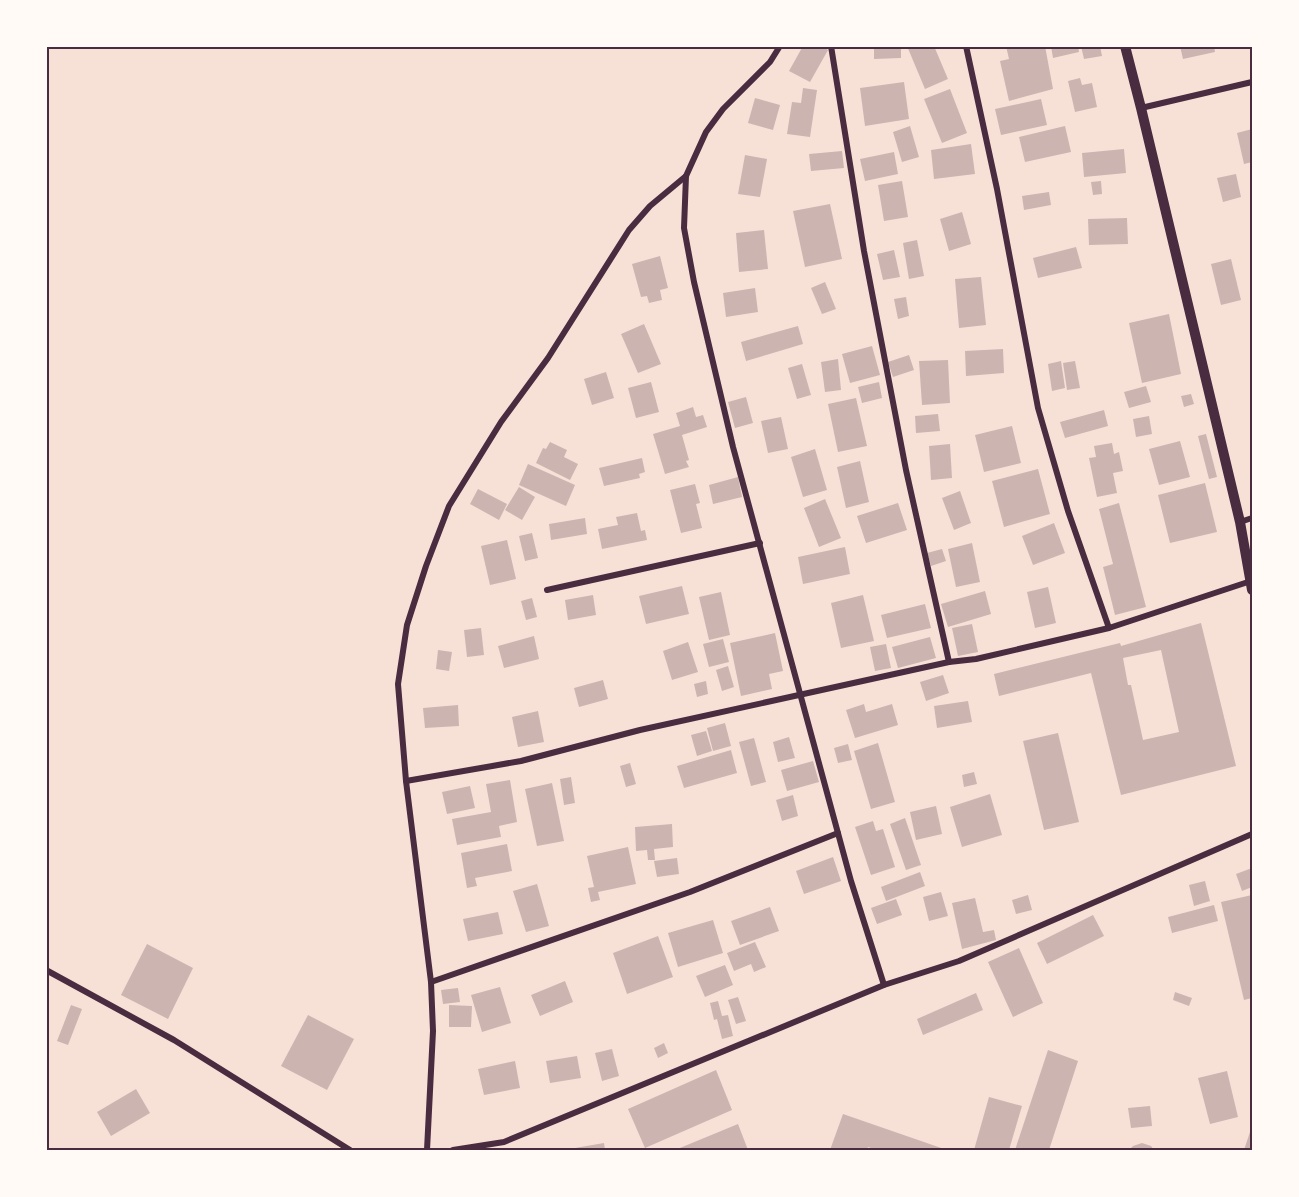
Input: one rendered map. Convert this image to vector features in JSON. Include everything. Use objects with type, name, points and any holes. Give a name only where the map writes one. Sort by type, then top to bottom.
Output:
[{"type":"street","points":[[780,46],[770,62],[730,102],[706,132],[686,176],[684,228],[694,282],[733,447],[799,695],[851,880],[884,985]]},
{"type":"street","points":[[831,46],[864,250],[906,470],[949,662]]},
{"type":"street","points":[[966,46],[997,189],[1038,408],[1068,511],[1109,628]]},
{"type":"street","points":[[406,781],[521,761],[640,730],[949,662],[976,659],[1109,628],[1252,585],[1240,522],[1125,46]]},
{"type":"street","points":[[1141,108],[1252,82]]},
{"type":"street","points":[[427,1150],[433,1031],[431,982],[406,781],[398,684],[407,625],[449,506],[501,422],[548,358],[629,230],[650,206],[686,176]]},
{"type":"street","points":[[1240,522],[1252,518]]},
{"type":"street","points":[[547,591],[760,543]]},
{"type":"street","points":[[431,982],[690,892],[838,833]]},
{"type":"street","points":[[453,1150],[504,1142],[884,985],[959,961],[1252,834]]},
{"type":"street","points":[[46,970],[174,1040],[350,1150]]},
{"type":"building","points":[[803,46],[822,46],[828,50],[810,82],[789,71]]},
{"type":"building","points":[[874,46],[901,46],[901,58],[874,59]]},
{"type":"building","points":[[907,46],[934,46],[948,79],[925,89]]},
{"type":"building","points":[[1006,46],[1045,46],[1053,89],[1009,101],[1000,61],[1009,59]]},
{"type":"building","points":[[1051,46],[1078,46],[1079,52],[1053,58]]},
{"type":"building","points":[[1081,46],[1100,46],[1102,56],[1084,59]]},
{"type":"building","points":[[1180,46],[1214,46],[1215,52],[1183,59]]},
{"type":"building","points":[[1080,78],[1082,85],[1092,83],[1097,107],[1075,112],[1068,81]]},
{"type":"building","points":[[904,82],[909,119],[865,126],[860,88]]},
{"type":"building","points":[[803,88],[817,90],[810,137],[787,134],[792,102],[801,103]]},
{"type":"building","points":[[950,89],[967,133],[942,143],[924,99]]},
{"type":"building","points":[[755,98],[780,105],[773,130],[748,123]]},
{"type":"building","points":[[1041,99],[1047,125],[1001,135],[995,109]]},
{"type":"building","points":[[910,126],[919,157],[902,162],[893,132]]},
{"type":"building","points":[[1065,126],[1071,152],[1025,162],[1019,137]]},
{"type":"building","points":[[1252,129],[1252,162],[1244,164],[1237,133]]},
{"type":"building","points":[[971,144],[975,174],[934,179],[931,150]]},
{"type":"building","points":[[1124,149],[1126,173],[1084,177],[1082,153]]},
{"type":"building","points":[[842,151],[844,168],[811,171],[809,154]]},
{"type":"building","points":[[894,152],[898,174],[865,181],[860,159]]},
{"type":"building","points":[[745,155],[767,159],[760,197],[738,194]]},
{"type":"building","points":[[1236,174],[1241,197],[1223,202],[1217,178]]},
{"type":"building","points":[[902,181],[908,217],[884,221],[878,185]]},
{"type":"building","points":[[1101,181],[1102,194],[1093,195],[1091,182]]},
{"type":"building","points":[[1049,192],[1051,205],[1024,210],[1022,196]]},
{"type":"building","points":[[830,204],[842,259],[805,267],[793,211]]},
{"type":"building","points":[[962,212],[971,244],[949,251],[940,219]]},
{"type":"building","points":[[1127,218],[1128,244],[1089,245],[1088,219]]},
{"type":"building","points":[[764,230],[768,269],[739,272],[736,233]]},
{"type":"building","points":[[917,240],[924,276],[909,279],[903,243]]},
{"type":"building","points":[[1076,247],[1082,268],[1038,278],[1033,258]]},
{"type":"building","points":[[894,250],[900,277],[883,280],[877,254]]},
{"type":"building","points":[[660,256],[668,288],[660,290],[662,300],[649,303],[647,296],[641,297],[632,264]]},
{"type":"building","points":[[1231,259],[1241,300],[1221,305],[1211,264]]},
{"type":"building","points":[[981,277],[986,325],[959,328],[955,279]]},
{"type":"building","points":[[825,282],[836,309],[822,314],[811,288]]},
{"type":"building","points":[[755,288],[758,312],[726,317],[723,293]]},
{"type":"building","points":[[906,297],[909,316],[898,319],[894,299]]},
{"type":"building","points":[[1169,314],[1181,374],[1142,383],[1129,323]]},
{"type":"building","points":[[644,324],[661,364],[638,373],[621,334]]},
{"type":"building","points":[[798,326],[803,344],[746,361],[741,342]]},
{"type":"building","points":[[872,346],[880,375],[850,383],[842,354]]},
{"type":"building","points":[[1003,349],[1004,373],[966,376],[965,351]]},
{"type":"building","points":[[909,355],[914,370],[893,377],[888,362]]},
{"type":"building","points":[[838,359],[841,390],[825,392],[821,362]]},
{"type":"building","points":[[948,360],[950,403],[922,405],[919,361]]},
{"type":"building","points":[[1061,361],[1065,388],[1052,391],[1048,364]]},
{"type":"building","points":[[1075,361],[1080,388],[1067,390],[1063,363]]},
{"type":"building","points":[[802,364],[811,395],[797,399],[788,368]]},
{"type":"building","points":[[606,372],[614,398],[592,405],[584,379]]},
{"type":"building","points":[[651,382],[659,412],[636,418],[628,388]]},
{"type":"building","points":[[879,382],[882,398],[862,403],[858,387]]},
{"type":"building","points":[[1146,386],[1151,402],[1129,408],[1124,392]]},
{"type":"building","points":[[1191,394],[1194,404],[1184,407],[1181,396]]},
{"type":"building","points":[[746,397],[753,423],[735,428],[728,402]]},
{"type":"building","points":[[856,398],[867,446],[838,452],[828,404]]},
{"type":"building","points":[[693,407],[696,417],[703,415],[707,427],[682,435],[689,467],[665,474],[653,434],[680,426],[676,413]]},
{"type":"building","points":[[1104,410],[1108,426],[1065,438],[1060,422]]},
{"type":"building","points":[[938,414],[940,431],[916,433],[915,416]]},
{"type":"building","points":[[1149,416],[1152,434],[1136,437],[1133,419]]},
{"type":"building","points":[[781,417],[788,449],[768,453],[761,421]]},
{"type":"building","points":[[1012,426],[1021,463],[984,472],[975,435]]},
{"type":"building","points":[[1206,434],[1217,477],[1209,479],[1198,436]]},
{"type":"building","points":[[1180,441],[1190,477],[1159,485],[1149,449]]},
{"type":"building","points":[[550,442],[567,450],[564,457],[578,464],[570,480],[536,463],[543,448],[546,449]]},
{"type":"building","points":[[1112,443],[1114,454],[1119,452],[1123,471],[1113,473],[1117,493],[1097,497],[1089,458],[1096,457],[1094,446]]},
{"type":"building","points":[[950,444],[952,478],[931,480],[929,446]]},
{"type":"building","points":[[815,449],[827,490],[803,497],[791,457]]},
{"type":"building","points":[[642,458],[645,472],[639,474],[640,478],[604,486],[599,468]]},
{"type":"building","points":[[860,461],[869,502],[846,508],[837,467]]},
{"type":"building","points":[[528,464],[575,485],[566,506],[519,485]]},
{"type":"building","points":[[1038,469],[1050,514],[1004,527],[992,481]]},
{"type":"building","points":[[738,477],[742,497],[713,504],[709,485]]},
{"type":"building","points":[[1205,483],[1217,532],[1170,543],[1158,495]]},
{"type":"building","points":[[695,484],[700,503],[696,504],[702,528],[681,533],[670,490]]},
{"type":"building","points":[[519,487],[535,497],[522,520],[505,510]]},
{"type":"building","points":[[478,489],[507,504],[499,520],[470,504]]},
{"type":"building","points":[[960,491],[971,523],[954,530],[942,498]]},
{"type":"building","points":[[825,499],[841,538],[819,547],[804,508]]},
{"type":"building","points":[[898,503],[907,530],[866,543],[857,516]]},
{"type":"building","points":[[1119,503],[1146,607],[1115,615],[1103,567],[1113,564],[1099,509]]},
{"type":"building","points":[[637,513],[641,531],[645,530],[647,540],[602,549],[598,529],[618,525],[616,517]]},
{"type":"building","points":[[585,518],[587,534],[551,540],[549,524]]},
{"type":"building","points":[[1054,523],[1065,553],[1033,565],[1022,536]]},
{"type":"building","points":[[532,533],[538,558],[525,561],[519,536]]},
{"type":"building","points":[[507,540],[516,579],[490,585],[481,546]]},
{"type":"building","points":[[972,543],[980,582],[956,587],[948,549]]},
{"type":"building","points":[[845,547],[850,574],[803,584],[798,557]]},
{"type":"building","points":[[942,549],[946,561],[931,566],[927,553]]},
{"type":"building","points":[[682,586],[689,614],[646,624],[639,596]]},
{"type":"building","points":[[1048,587],[1056,623],[1035,628],[1027,592]]},
{"type":"building","points":[[985,591],[991,614],[948,627],[941,604]]},
{"type":"building","points":[[721,592],[730,635],[709,640],[699,597]]},
{"type":"building","points":[[593,595],[596,615],[568,620],[565,600]]},
{"type":"building","points":[[863,595],[874,641],[841,648],[831,603]]},
{"type":"building","points":[[532,598],[537,617],[526,620],[521,601]]},
{"type":"building","points":[[925,604],[931,628],[887,638],[881,615]]},
{"type":"building","points":[[1201,623],[1236,766],[1121,795],[1091,673],[999,696],[994,674],[1120,643],[1121,646]],"holes":[[[1161,650],[1179,732],[1143,740],[1123,658]]]},
{"type":"building","points":[[972,624],[978,652],[958,656],[952,628]]},
{"type":"building","points":[[481,628],[484,655],[467,657],[464,630]]},
{"type":"building","points":[[775,633],[783,671],[769,674],[772,689],[741,696],[730,643]]},
{"type":"building","points":[[534,636],[539,659],[504,668],[498,646]]},
{"type":"building","points":[[930,637],[936,658],[898,668],[892,647]]},
{"type":"building","points":[[723,639],[729,662],[709,667],[703,644]]},
{"type":"building","points":[[688,642],[698,672],[672,680],[663,651]]},
{"type":"building","points":[[886,644],[891,668],[875,671],[870,647]]},
{"type":"building","points":[[438,650],[452,652],[449,671],[436,669]]},
{"type":"building","points":[[728,666],[734,687],[722,691],[716,670]]},
{"type":"building","points":[[943,675],[949,693],[926,701],[920,682]]},
{"type":"building","points":[[603,680],[608,699],[579,707],[574,688]]},
{"type":"building","points":[[706,681],[708,694],[697,697],[694,684]]},
{"type":"building","points":[[968,701],[972,722],[937,728],[934,706]]},
{"type":"building","points":[[864,704],[866,712],[892,704],[898,725],[855,738],[846,710]]},
{"type":"building","points":[[458,705],[459,726],[425,728],[423,708]]},
{"type":"building","points":[[538,711],[544,742],[518,747],[512,717]]},
{"type":"building","points":[[725,723],[731,746],[713,751],[707,728]]},
{"type":"building","points":[[706,731],[712,751],[697,756],[691,735]]},
{"type":"building","points":[[1058,733],[1079,822],[1044,830],[1023,741]]},
{"type":"building","points":[[789,737],[795,758],[778,762],[773,742]]},
{"type":"building","points":[[754,738],[766,782],[751,786],[739,742]]},
{"type":"building","points":[[878,743],[895,802],[871,809],[854,751]]},
{"type":"building","points":[[848,744],[852,760],[838,763],[834,748]]},
{"type":"building","points":[[731,750],[737,773],[684,788],[677,766]]},
{"type":"building","points":[[813,761],[819,782],[787,791],[781,770]]},
{"type":"building","points":[[630,763],[636,784],[626,787],[620,766]]},
{"type":"building","points":[[974,772],[977,784],[964,787],[962,775]]},
{"type":"building","points":[[571,777],[575,803],[564,805],[560,779]]},
{"type":"building","points":[[510,780],[517,822],[499,826],[501,837],[457,845],[452,819],[491,812],[486,784]]},
{"type":"building","points":[[552,783],[564,841],[537,846],[525,789]]},
{"type":"building","points":[[470,786],[475,808],[447,814],[442,792]]},
{"type":"building","points":[[990,794],[1002,835],[962,847],[950,807]]},
{"type":"building","points":[[793,795],[798,816],[782,821],[776,800]]},
{"type":"building","points":[[936,806],[942,834],[916,840],[910,812]]},
{"type":"building","points":[[905,818],[921,865],[906,870],[890,824]]},
{"type":"building","points":[[873,821],[876,831],[883,829],[895,867],[871,875],[855,827]]},
{"type":"building","points":[[672,824],[673,847],[654,849],[655,860],[648,860],[647,850],[636,851],[635,827]]},
{"type":"building","points":[[507,844],[512,871],[475,878],[477,886],[467,888],[461,853]]},
{"type":"building","points":[[628,847],[636,884],[598,892],[600,900],[591,902],[588,888],[594,887],[587,856]]},
{"type":"building","points":[[833,857],[841,881],[804,894],[796,871]]},
{"type":"building","points":[[677,858],[679,874],[657,877],[654,861]]},
{"type":"building","points":[[1252,868],[1252,887],[1242,891],[1236,874]]},
{"type":"building","points":[[920,872],[925,886],[886,901],[881,887]]},
{"type":"building","points":[[1205,881],[1210,901],[1194,906],[1189,885]]},
{"type":"building","points":[[537,884],[549,926],[526,932],[513,891]]},
{"type":"building","points":[[941,892],[948,916],[929,921],[923,897]]},
{"type":"building","points":[[1028,895],[1032,910],[1016,914],[1012,900]]},
{"type":"building","points":[[1252,895],[1252,998],[1244,1000],[1221,902]]},
{"type":"building","points":[[975,898],[983,932],[994,930],[996,940],[962,949],[952,903]]},
{"type":"building","points":[[896,899],[902,915],[877,924],[871,908]]},
{"type":"building","points":[[1214,905],[1218,921],[1172,933],[1168,917]]},
{"type":"building","points":[[770,907],[779,931],[740,945],[731,921]]},
{"type":"building","points":[[498,912],[503,934],[468,941],[463,919]]},
{"type":"building","points":[[1093,915],[1104,936],[1047,964],[1037,943]]},
{"type":"building","points":[[713,920],[723,953],[678,967],[668,933]]},
{"type":"building","points":[[658,936],[673,977],[627,994],[613,953]]},
{"type":"building","points":[[755,942],[766,967],[754,972],[751,964],[734,971],[727,953]]},
{"type":"building","points":[[147,944],[193,968],[168,1019],[121,995]]},
{"type":"building","points":[[1019,948],[1043,1003],[1013,1017],[988,962]]},
{"type":"building","points":[[725,965],[733,985],[705,997],[696,976]]},
{"type":"building","points":[[565,981],[573,1002],[540,1016],[531,995]]},
{"type":"building","points":[[500,987],[511,1023],[482,1032],[471,995]]},
{"type":"building","points":[[458,988],[460,1002],[443,1004],[441,990]]},
{"type":"building","points":[[1175,992],[1192,998],[1189,1006],[1173,1000]]},
{"type":"building","points":[[976,993],[983,1010],[923,1035],[917,1019]]},
{"type":"building","points":[[738,997],[746,1021],[736,1024],[728,1000]]},
{"type":"building","points":[[718,1001],[722,1016],[728,1015],[733,1036],[722,1039],[710,1003]]},
{"type":"building","points":[[71,1005],[82,1009],[68,1045],[57,1041]]},
{"type":"building","points":[[449,1005],[472,1006],[471,1027],[449,1027]]},
{"type":"building","points":[[308,1015],[354,1039],[327,1090],[281,1066]]},
{"type":"building","points":[[664,1043],[668,1053],[658,1058],[654,1048]]},
{"type":"building","points":[[612,1049],[619,1076],[602,1081],[595,1053]]},
{"type":"building","points":[[1048,1050],[1078,1061],[1049,1150],[1015,1150]]},
{"type":"building","points":[[577,1056],[581,1078],[550,1083],[546,1061]]},
{"type":"building","points":[[515,1061],[520,1088],[484,1095],[478,1069]]},
{"type":"building","points":[[716,1070],[732,1110],[645,1148],[628,1109]]},
{"type":"building","points":[[1227,1071],[1238,1117],[1210,1124],[1198,1078]]},
{"type":"building","points":[[136,1089],[150,1113],[111,1136],[97,1112]]},
{"type":"building","points":[[989,1097],[1022,1106],[1009,1150],[974,1150]]},
{"type":"building","points":[[1150,1106],[1152,1126],[1131,1128],[1128,1108]]},
{"type":"building","points":[[843,1114],[947,1150],[877,1150],[868,1147],[867,1150],[830,1150]]},
{"type":"building","points":[[738,1124],[748,1150],[675,1150]]},
{"type":"building","points":[[1252,1126],[1252,1150],[1244,1150]]},
{"type":"building","points":[[604,1143],[605,1150],[569,1150],[569,1149]]},
{"type":"building","points":[[1142,1143],[1151,1146],[1154,1150],[1129,1150],[1133,1146]]}]
